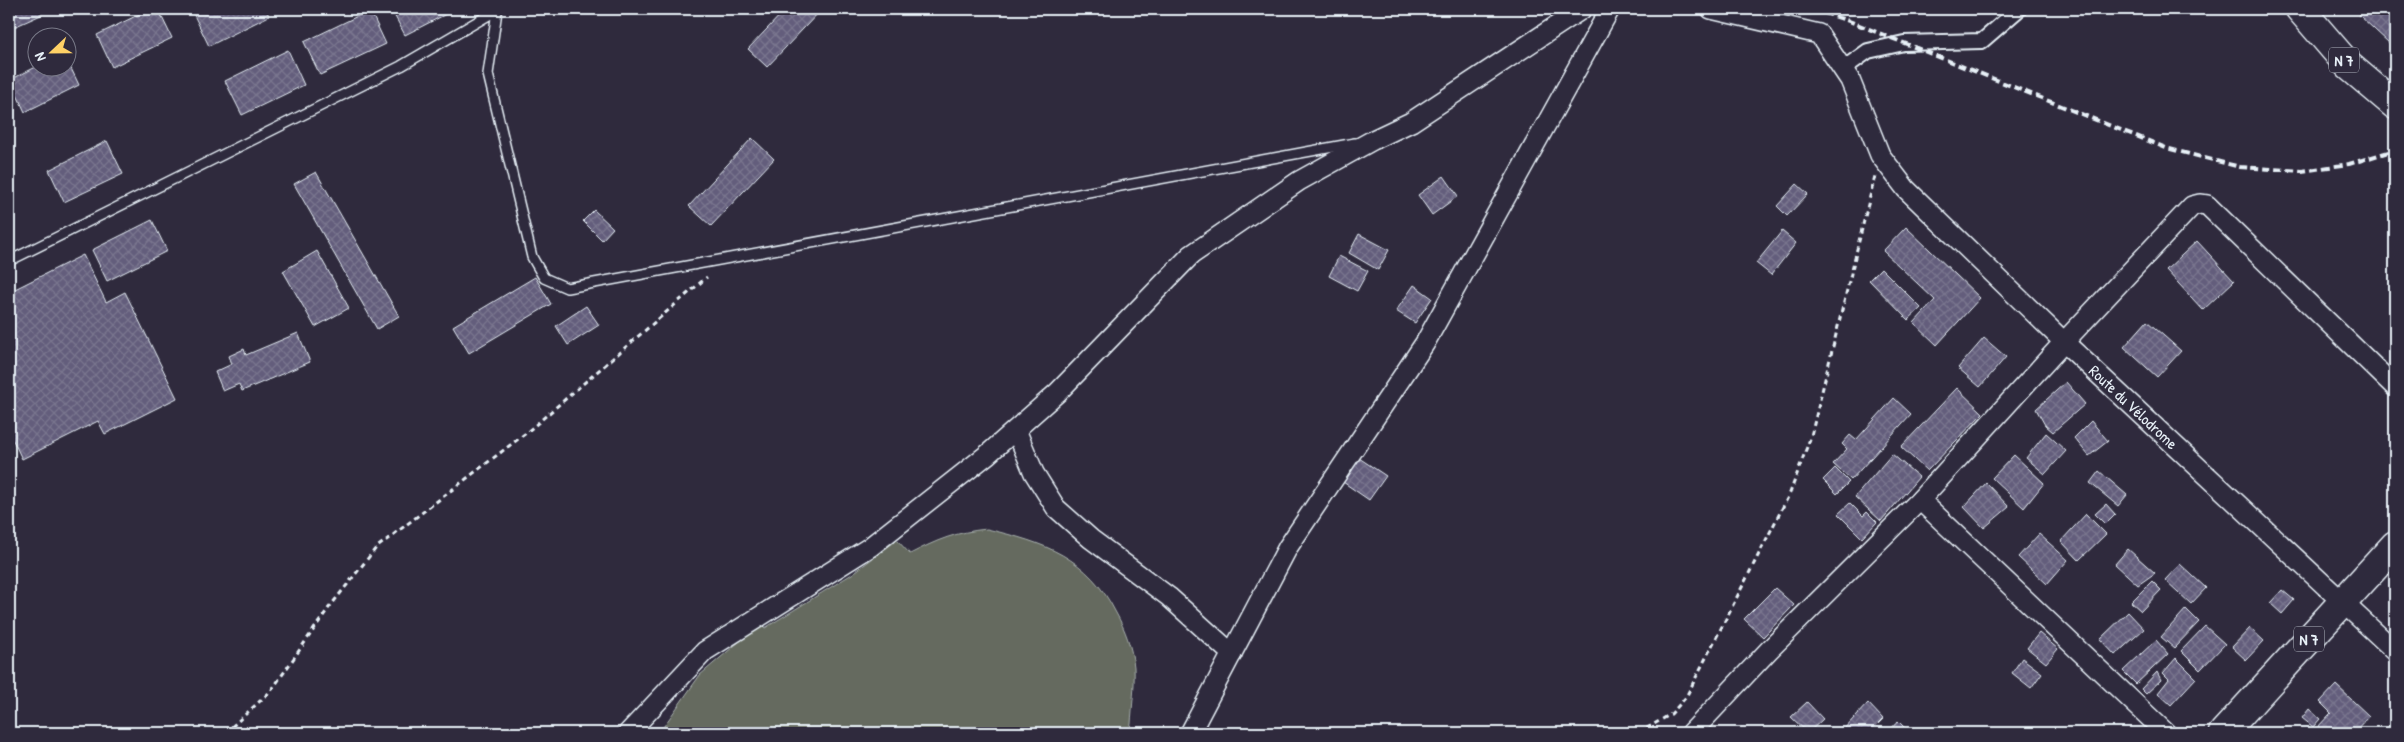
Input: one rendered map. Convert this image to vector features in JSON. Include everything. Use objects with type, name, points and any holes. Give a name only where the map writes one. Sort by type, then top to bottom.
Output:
[{"type":"main road","name":"N 7","points":[[2300,9],[2349,66],[2395,105]]},
{"type":"main road","name":"N 7","points":[[2223,733],[2395,545]]},
{"type":"street","points":[[628,733],[705,651],[870,548],[1016,430],[1058,392],[1191,256],[1299,181],[1373,140],[1411,122],[1582,9]]},
{"type":"street","points":[[1190,733],[1288,547],[1426,343],[1610,9]]},
{"type":"street","name":"Route du Vélodrome","points":[[1711,9],[1819,34],[1850,80],[1880,155],[1906,189],[2064,342],[2395,651]]},
{"type":"street","points":[[1843,69],[1868,51],[1904,43],[1982,41],[2019,9]]},
{"type":"street","points":[[1691,733],[1769,650],[1920,500],[2064,342],[2192,206],[2206,205],[2395,387]]},
{"type":"street","points":[[1016,430],[1034,473],[1056,508],[1091,539],[1169,597],[1232,654]]},
{"type":"street","points":[[1920,500],[2166,733]]},
{"type":"lane","points":[[498,10],[488,74],[532,257],[544,278],[566,288],[1373,140]]},
{"type":"lane","points":[[9,261],[401,66],[498,10]]},
{"type":"path","points":[[1639,733],[1671,714],[1686,697],[1790,493],[1811,436],[1880,155]]},
{"type":"path","points":[[225,733],[271,691],[328,609],[376,548],[526,433],[729,258]]},
{"type":"shaded area","points":[[987,529],[1028,540],[1063,555],[1092,578],[1105,594],[1122,626],[1133,660],[1134,689],[1131,724],[1128,733],[659,733],[700,675],[760,624],[765,628],[852,574],[897,540],[910,554],[947,537]]},
{"type":"building","points":[[9,9],[38,9],[41,15],[14,27],[9,16]]},
{"type":"building","points":[[150,9],[158,9],[172,38],[112,67],[97,35]]},
{"type":"building","points":[[201,9],[266,9],[269,16],[209,46],[193,13]]},
{"type":"building","points":[[391,9],[456,9],[405,35]]},
{"type":"building","points":[[786,9],[822,9],[767,67],[748,49]]},
{"type":"building","points":[[2365,9],[2395,9],[2395,36],[2389,43],[2359,15]]},
{"type":"building","points":[[370,10],[386,44],[320,75],[304,42]]},
{"type":"building","points":[[288,50],[304,85],[242,115],[225,81]]},
{"type":"building","points":[[28,71],[28,78],[76,78],[79,85],[25,112],[10,80]]},
{"type":"building","points":[[752,138],[774,159],[711,226],[689,206]]},
{"type":"building","points":[[107,141],[123,174],[64,202],[49,170]]},
{"type":"building","points":[[316,172],[399,316],[377,329],[294,184]]},
{"type":"building","points":[[1444,176],[1458,196],[1432,215],[1418,195]]},
{"type":"building","points":[[1797,184],[1808,194],[1787,216],[1777,206]]},
{"type":"building","points":[[594,210],[613,228],[602,240],[583,221]]},
{"type":"building","points":[[152,220],[167,251],[107,281],[92,250]]},
{"type":"building","points":[[1906,227],[1980,298],[1937,345],[1914,323],[1935,300],[1883,251]]},
{"type":"building","points":[[1782,231],[1796,243],[1771,275],[1756,263]]},
{"type":"building","points":[[1359,234],[1389,250],[1378,270],[1349,253]]},
{"type":"building","points":[[2197,241],[2234,281],[2203,310],[2166,270]]},
{"type":"building","points":[[317,251],[349,308],[315,327],[283,271]]},
{"type":"building","points":[[83,255],[106,302],[125,292],[177,398],[105,434],[98,421],[22,459],[9,432],[9,292]]},
{"type":"building","points":[[1339,256],[1368,271],[1357,291],[1329,276]]},
{"type":"building","points":[[1881,268],[1921,308],[1908,320],[1869,280]]},
{"type":"building","points":[[535,277],[551,304],[469,353],[453,326]]},
{"type":"building","points":[[1414,285],[1432,298],[1415,323],[1396,311]]},
{"type":"building","points":[[586,306],[599,325],[568,345],[556,326]]},
{"type":"building","points":[[2147,321],[2181,351],[2157,377],[2124,347]]},
{"type":"building","points":[[298,333],[310,362],[242,391],[239,384],[223,391],[215,372],[232,364],[229,356],[244,349],[246,355]]},
{"type":"building","points":[[1984,338],[2006,357],[1980,387],[1958,368]]},
{"type":"building","points":[[2066,382],[2085,404],[2053,432],[2045,425],[2036,409]]},
{"type":"building","points":[[1957,388],[1983,413],[1927,471],[1901,447]]},
{"type":"building","points":[[1894,398],[1911,414],[1851,480],[1833,464],[1847,449],[1842,444],[1850,435],[1856,440]]},
{"type":"building","points":[[2091,421],[2108,441],[2089,456],[2074,438]]},
{"type":"building","points":[[2046,433],[2066,451],[2045,474],[2026,458]]},
{"type":"building","points":[[1892,454],[1919,477],[1881,521],[1855,497]]},
{"type":"building","points":[[2014,455],[2044,483],[2024,508],[1992,478]]},
{"type":"building","points":[[1359,458],[1386,476],[1369,500],[1343,482]]},
{"type":"building","points":[[1835,468],[1849,482],[1837,494],[1823,480]]},
{"type":"building","points":[[2099,471],[2127,495],[2118,506],[2090,483]]},
{"type":"building","points":[[1986,483],[2009,507],[1984,528],[1964,507]]},
{"type":"building","points":[[1850,503],[1863,516],[1867,512],[1877,522],[1862,538],[1838,514]]},
{"type":"building","points":[[2106,504],[2115,514],[2105,524],[2095,514]]},
{"type":"building","points":[[2086,514],[2106,534],[2079,560],[2061,541]]},
{"type":"building","points":[[2039,534],[2068,560],[2047,584],[2018,557]]},
{"type":"building","points":[[2128,549],[2155,573],[2138,585],[2115,564]]},
{"type":"building","points":[[2180,564],[2206,588],[2191,604],[2165,580]]},
{"type":"building","points":[[2152,581],[2161,590],[2141,611],[2131,602]]},
{"type":"building","points":[[1775,588],[1794,605],[1763,637],[1744,619]]},
{"type":"building","points":[[2282,590],[2294,600],[2282,614],[2270,603]]},
{"type":"building","points":[[2186,609],[2199,622],[2174,648],[2161,637]]},
{"type":"building","points":[[2128,612],[2144,629],[2115,655],[2100,639]]},
{"type":"building","points":[[2205,626],[2225,644],[2200,670],[2181,651]]},
{"type":"building","points":[[2250,628],[2264,641],[2246,660],[2232,647]]},
{"type":"building","points":[[2039,633],[2058,649],[2046,663],[2027,648]]},
{"type":"building","points":[[2156,640],[2168,654],[2136,684],[2123,671]]},
{"type":"building","points":[[2022,658],[2042,673],[2031,688],[2012,673]]},
{"type":"building","points":[[2176,658],[2196,678],[2171,705],[2158,693],[2169,679],[2163,673]]},
{"type":"building","points":[[2157,672],[2161,680],[2146,694],[2141,689]]},
{"type":"building","points":[[2336,685],[2369,716],[2353,733],[2319,733],[2315,730],[2331,713],[2320,702]]},
{"type":"building","points":[[1807,702],[1823,719],[1808,733],[1791,717]]},
{"type":"building","points":[[1868,703],[1883,719],[1869,733],[1844,733],[1842,731]]},
{"type":"building","points":[[2309,709],[2320,719],[2313,727],[2302,718]]},
{"type":"building","points":[[1898,721],[1910,733],[1893,733],[1890,730]]},
{"type":"railway","points":[[1812,9],[1849,21],[2166,148],[2240,167],[2302,171],[2349,164],[2395,150]]}]
